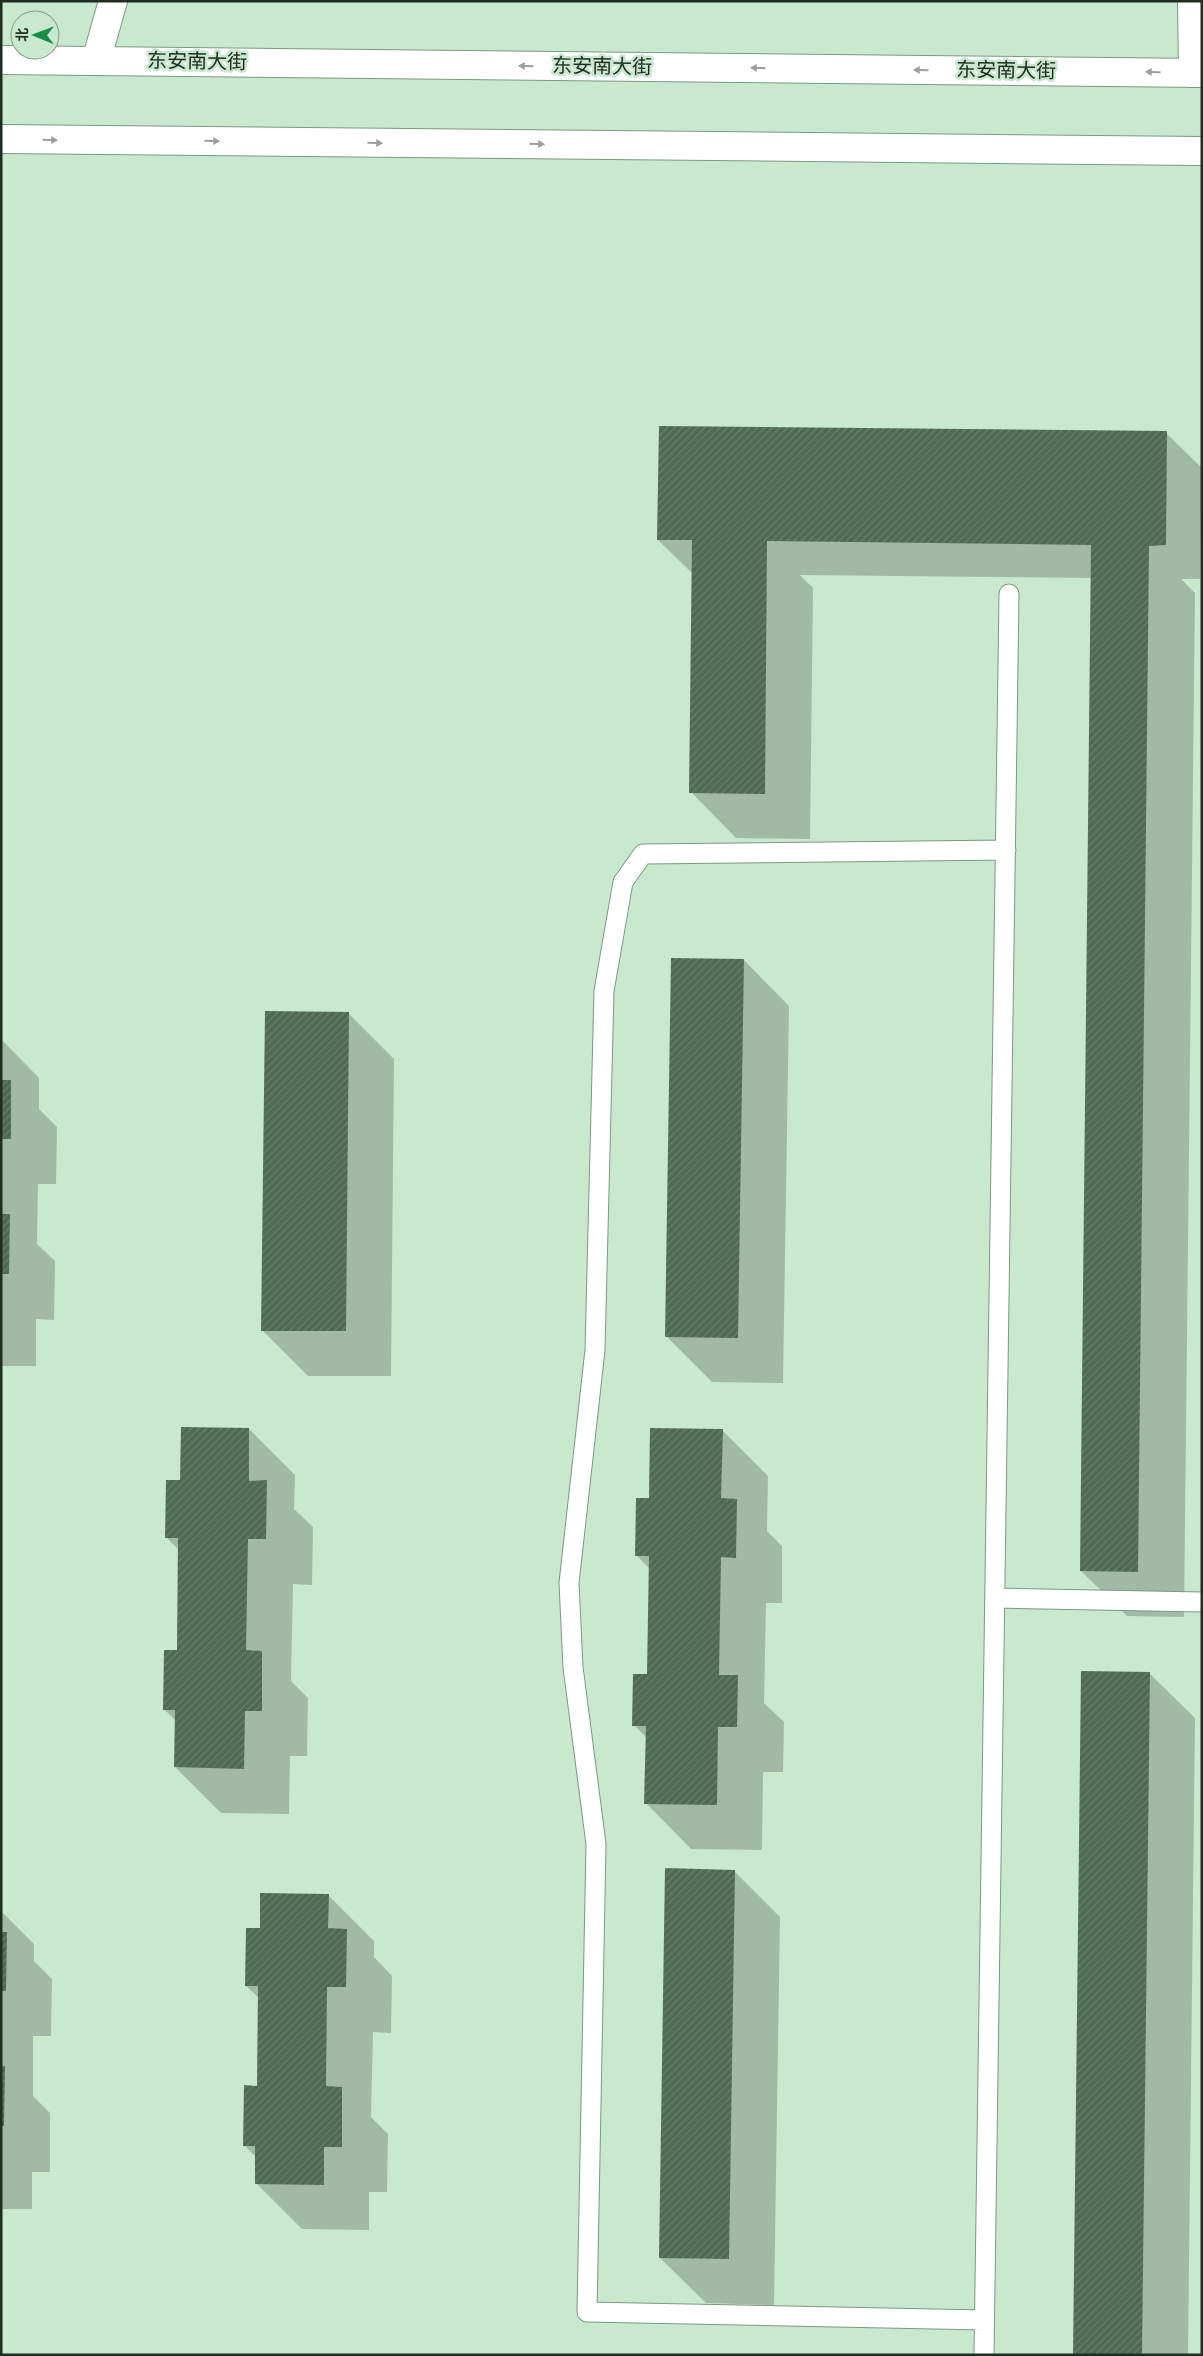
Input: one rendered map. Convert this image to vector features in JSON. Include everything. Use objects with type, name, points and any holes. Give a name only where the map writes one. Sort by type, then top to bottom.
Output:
[{"type":"main road","points":[[96,61],[113,1]]},
{"type":"main road","points":[[1192,1],[1197,73]]},
{"type":"main road","name":"东安南大街","points":[[1,60],[1197,73]]},
{"type":"main road","points":[[1,139],[1202,151]]},
{"type":"lane","points":[[984,2355],[1010,594]]},
{"type":"lane","points":[[984,2320],[587,2312],[596,1844],[572,1667],[569,1583],[595,1350],[604,991],[623,882],[643,854],[1006,850]]},
{"type":"lane","points":[[995,1598],[1202,1602]]},
{"type":"building","points":[[659,426],[1167,431],[1166,545],[1149,546],[1138,1572],[1080,1571],[1091,545],[767,541],[765,794],[689,793],[692,540],[657,540]]},
{"type":"building","points":[[671,958],[744,959],[738,1338],[665,1337]]},
{"type":"building","points":[[265,1011],[349,1012],[346,1331],[261,1331]]},
{"type":"building","points":[[1,1080],[11,1080],[11,1139],[1,1139]]},
{"type":"building","points":[[1,1214],[10,1214],[9,1274],[1,1274]]},
{"type":"building","points":[[181,1427],[249,1428],[249,1481],[267,1480],[266,1539],[248,1539],[246,1650],[262,1651],[262,1711],[245,1711],[244,1769],[174,1767],[175,1710],[163,1710],[164,1650],[177,1650],[178,1538],[165,1538],[166,1480],[180,1480]]},
{"type":"building","points":[[650,1428],[723,1429],[721,1498],[737,1499],[736,1558],[721,1557],[719,1675],[738,1675],[737,1727],[718,1727],[717,1805],[644,1804],[646,1726],[632,1726],[633,1674],[647,1674],[649,1556],[635,1556],[636,1498],[649,1498]]},
{"type":"building","points":[[1081,1671],[1150,1672],[1142,2355],[1073,2355]]},
{"type":"building","points":[[665,1868],[735,1870],[729,2259],[659,2258]]},
{"type":"building","points":[[260,1893],[329,1894],[328,1928],[347,1929],[346,1987],[327,1987],[326,2086],[342,2087],[342,2147],[324,2147],[324,2185],[255,2184],[255,2146],[243,2146],[244,2085],[257,2086],[258,1986],[245,1986],[246,1928],[260,1928]]},
{"type":"building","points":[[1,1932],[7,1932],[6,1991],[1,1991]]},
{"type":"building","points":[[1,2066],[5,2066],[4,2126],[1,2126]]}]
